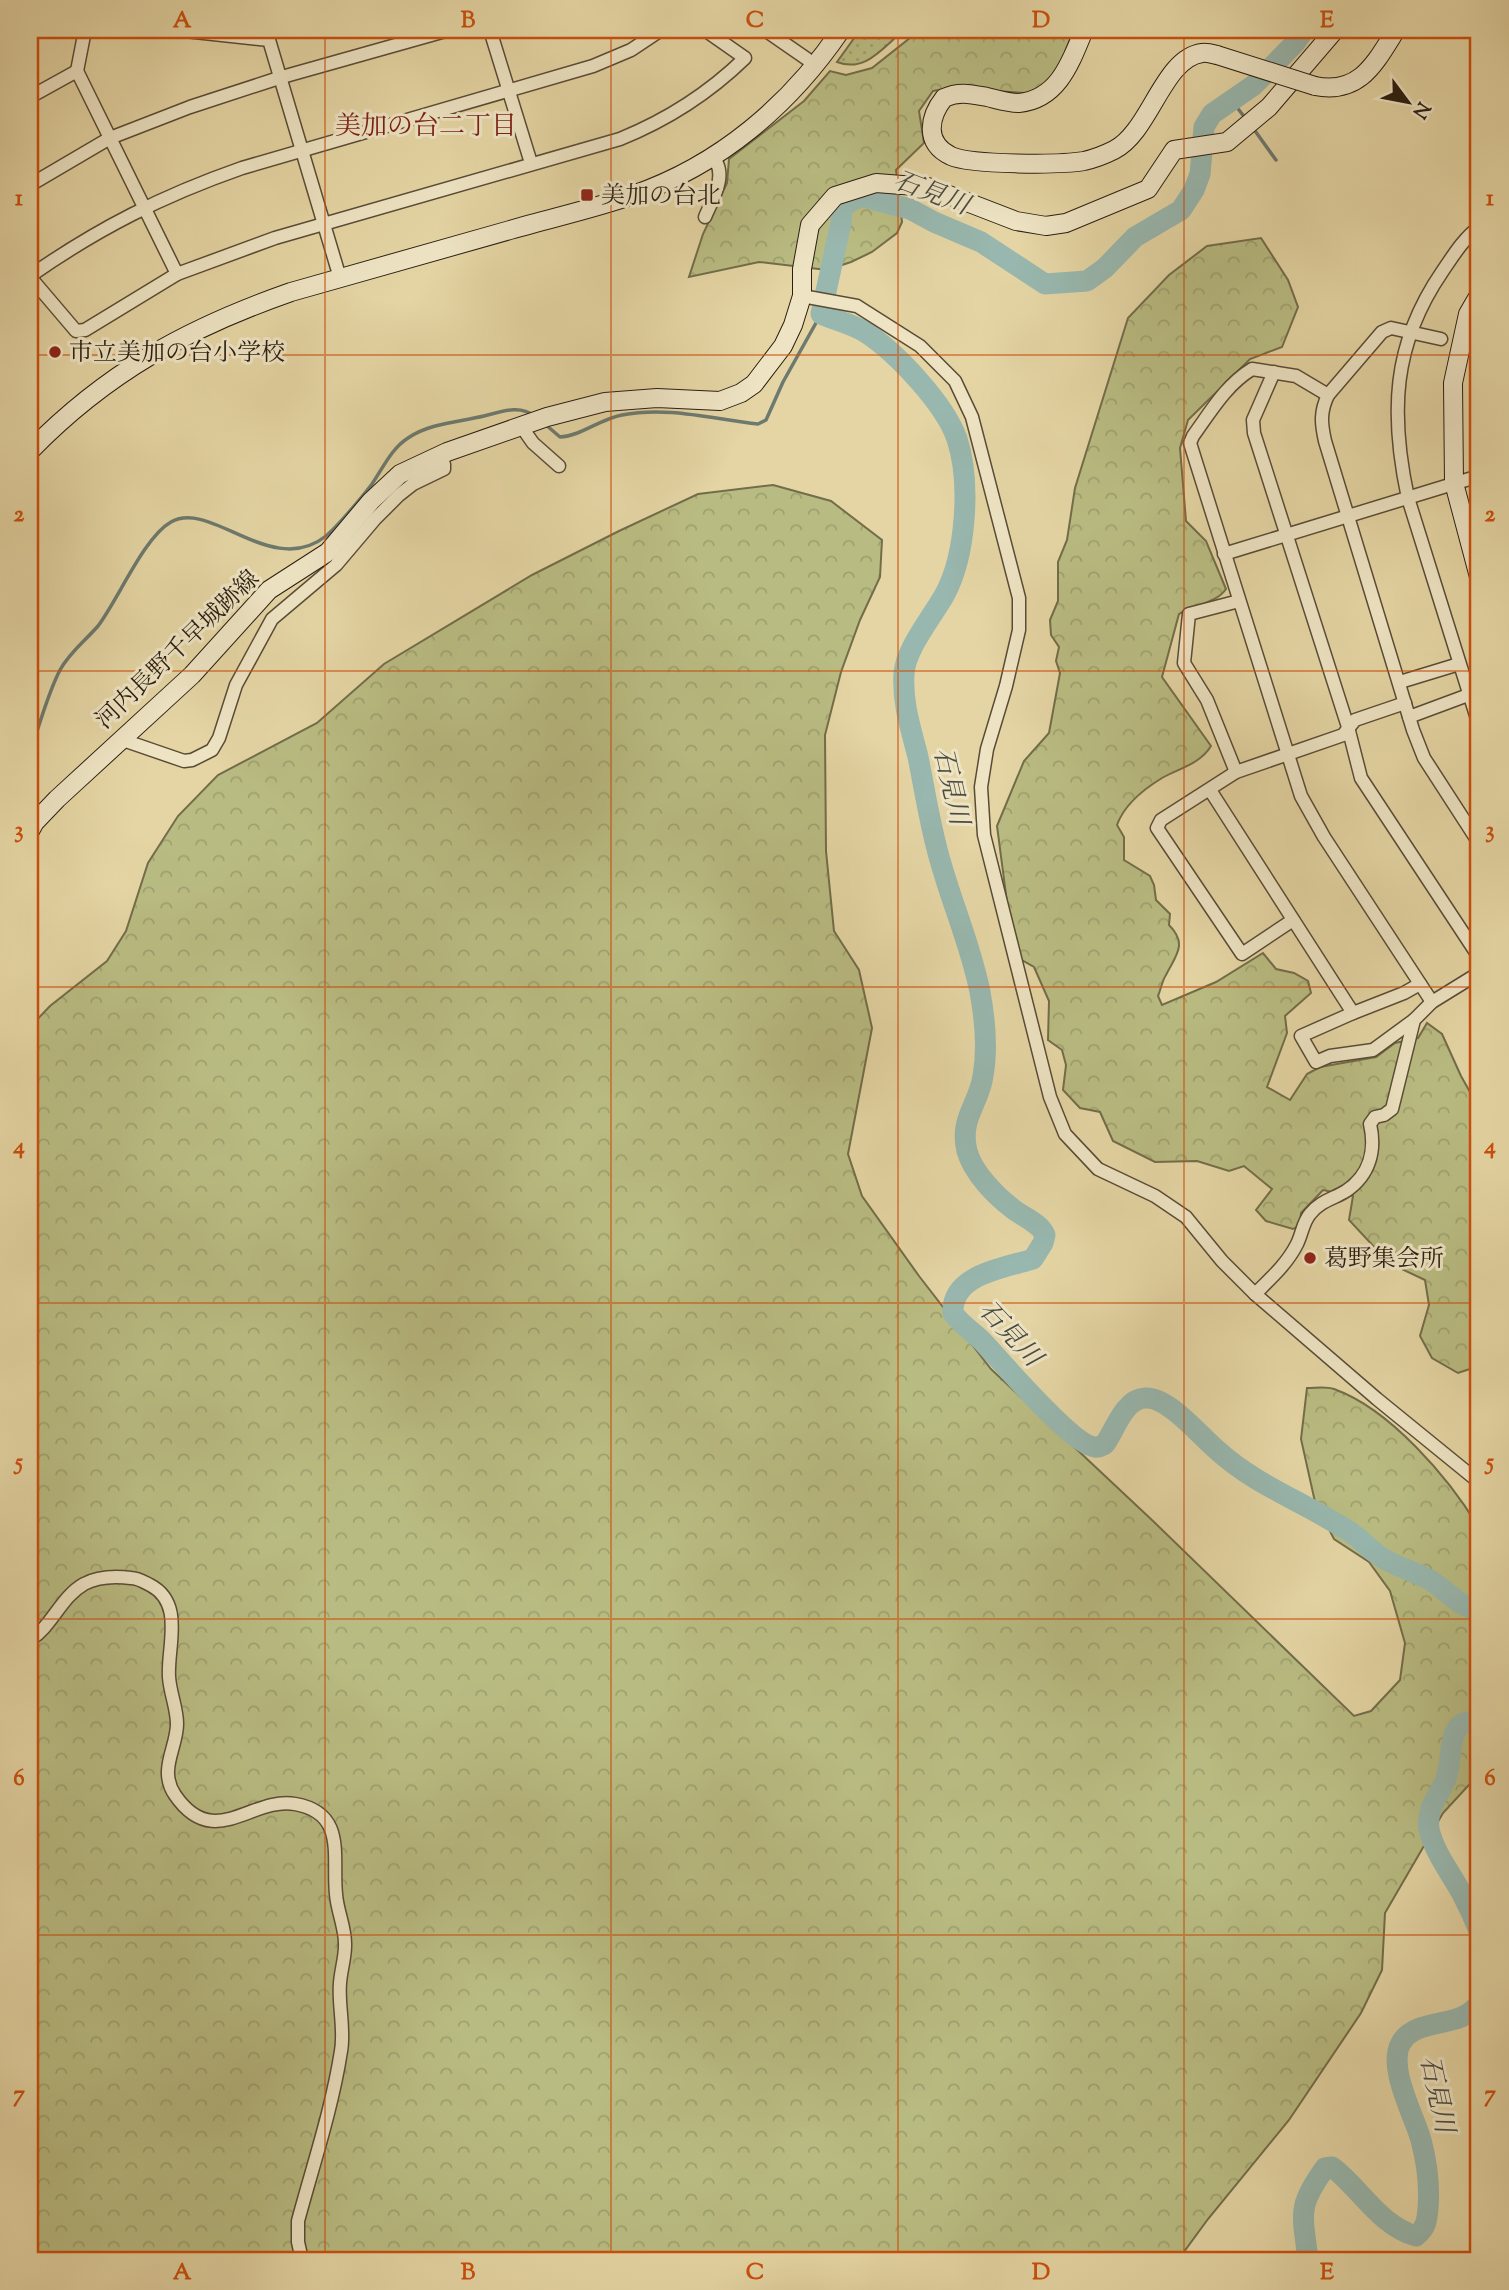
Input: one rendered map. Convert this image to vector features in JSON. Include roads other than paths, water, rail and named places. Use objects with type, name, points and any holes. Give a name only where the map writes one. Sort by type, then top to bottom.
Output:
[{"type":"street","points":[[85,30],[78,71],[177,274]]},
{"type":"street","points":[[176,30],[269,40],[340,278]]},
{"type":"street","points":[[30,185],[110,138],[190,107],[282,77],[449,30]]},
{"type":"street","points":[[490,30],[531,163]]},
{"type":"street","points":[[662,30],[614,58],[509,92],[303,150],[202,182],[145,206],[66,251],[30,276],[76,331],[85,330],[177,274],[275,238],[620,139],[641,131],[690,104],[724,79],[748,56],[705,30]]},
{"type":"street","points":[[1084,30],[1068,67],[1055,88],[1038,98],[1018,103],[963,93],[944,98],[931,120],[932,134],[938,146],[949,155],[974,161],[1086,161],[1116,149],[1134,134],[1174,70],[1185,59],[1201,53],[1217,55],[1315,86],[1341,87],[1363,77],[1372,68],[1396,30]]},
{"type":"street","name":"河内長野千早城跡線","points":[[30,831],[57,799],[192,675],[269,590],[328,552],[371,501],[400,474],[447,452],[533,421],[605,402],[657,398],[720,401],[741,393],[754,384],[783,346],[793,325],[802,296],[802,269],[810,225],[835,196],[876,183],[928,187],[1016,221],[1046,226],[1066,223],[1148,189],[1174,150],[1227,142],[1269,107],[1335,30]]},
{"type":"street","points":[[766,31],[807,59]]},
{"type":"street","points":[[30,451],[49,431],[136,362],[178,338],[238,310],[634,194],[713,157],[754,128],[786,99],[815,66],[838,31]]},
{"type":"street","points":[[30,96],[78,71]]},
{"type":"street","points":[[705,217],[719,181],[719,164],[713,157]]},
{"type":"street","points":[[1479,227],[1469,235],[1444,269],[1409,331],[1397,408],[1400,461],[1408,498],[1427,552],[1459,664],[1474,693],[1479,724]]},
{"type":"street","points":[[1479,295],[1468,314],[1453,383],[1454,483],[1479,578]]},
{"type":"street","points":[[802,296],[857,306],[920,346],[955,381],[975,428],[1018,598],[1019,631],[987,749],[981,787],[984,835],[1055,1114],[1065,1134],[1098,1169],[1155,1196],[1186,1217],[1222,1261],[1255,1294],[1479,1482]]},
{"type":"street","points":[[1441,339],[1391,328],[1382,332],[1328,395],[1322,407],[1321,420],[1348,517],[1424,758],[1479,843]]},
{"type":"street","points":[[1328,395],[1297,376],[1252,369],[1237,378],[1190,443],[1301,796],[1324,837],[1432,1002]]},
{"type":"street","points":[[1274,372],[1253,420],[1254,433],[1348,727],[1361,778],[1479,957]]},
{"type":"street","points":[[533,421],[533,443],[559,466]]},
{"type":"street","points":[[120,739],[184,761],[192,761],[212,750],[219,738],[236,685],[272,619],[336,565],[399,495],[413,484],[444,469],[444,464],[414,475],[400,474]]},
{"type":"street","points":[[1224,554],[1479,476]]},
{"type":"street","points":[[1236,772],[1208,700],[1184,663],[1189,614],[1239,601]]},
{"type":"street","points":[[1400,682],[1459,664]]},
{"type":"street","points":[[1409,717],[1474,693]]},
{"type":"street","points":[[1293,920],[1242,954],[1157,828],[1161,820],[1236,772],[1343,735],[1355,720],[1405,703]]},
{"type":"street","points":[[1210,790],[1353,1013]]},
{"type":"street","points":[[1420,984],[1301,1036],[1316,1062],[1330,1056],[1373,1050],[1414,1020],[1432,1002],[1479,973]]},
{"type":"street","points":[[1255,1294],[1286,1262],[1297,1244],[1307,1217],[1316,1207],[1346,1191],[1365,1173],[1370,1163],[1370,1124],[1375,1117],[1392,1109],[1414,1020]]},
{"type":"street","points":[[30,1640],[41,1633],[73,1593],[85,1583],[118,1576],[137,1578],[156,1588],[166,1599],[172,1613],[169,1678],[177,1722],[176,1737],[168,1760],[169,1779],[174,1795],[201,1818],[217,1821],[233,1820],[272,1804],[295,1804],[309,1808],[325,1819],[334,1834],[335,1894],[345,1945],[340,1983],[342,2048],[330,2104],[298,2221],[298,2242],[302,2260]]},
{"type":"waterway","name":"石見川","points":[[1304,30],[1254,85],[1212,114],[1204,127],[1200,174],[1194,190],[1181,210],[1135,237],[1105,268],[1087,281],[1045,284],[981,242],[910,209],[860,196],[842,207],[841,223],[821,314],[865,332],[905,365],[931,395],[951,425],[957,439],[964,476],[964,518],[958,559],[945,594],[909,654],[904,674],[904,695],[936,847],[972,958],[983,1013],[985,1065],[981,1086],[967,1121],[967,1151],[974,1168],[993,1191],[1045,1235],[1033,1259],[995,1270],[970,1281],[961,1289],[955,1300],[953,1313],[1055,1418],[1084,1443],[1096,1447],[1105,1444],[1126,1409],[1138,1400],[1154,1399],[1164,1403],[1232,1463],[1336,1523],[1386,1560],[1430,1580],[1459,1602],[1479,1610]]},
{"type":"waterway","points":[[1232,101],[1246,119]]},
{"type":"waterway","points":[[1253,128],[1276,160]]},
{"type":"waterway","points":[[546,425],[560,437],[575,434],[614,417],[656,412],[758,424],[766,420],[783,382],[821,314]]},
{"type":"waterway","points":[[30,746],[60,670],[106,615],[151,541],[171,522],[187,518],[205,521],[264,544],[285,549],[305,547],[326,536],[337,526],[372,484],[388,459],[408,438],[435,426],[510,410],[523,410],[534,416]]},
{"type":"waterway","name":"石見川","points":[[1479,1723],[1468,1722],[1460,1725],[1455,1732],[1446,1779],[1429,1815],[1429,1829],[1435,1846],[1464,1897],[1479,1931]]},
{"type":"waterway","name":"石見川","points":[[1308,2260],[1304,2212],[1309,2193],[1325,2168],[1332,2167],[1392,2224],[1416,2236],[1422,2230],[1428,2208],[1426,2166],[1421,2140],[1399,2078],[1398,2053],[1401,2043],[1417,2029],[1462,2017],[1479,2003]]},
{"type":"place","name":"美加の台北","points":[[587,195]]},
{"type":"place","name":"市立美加の台小学校","points":[[55,352]]},
{"type":"place","name":"葛野集会所","points":[[1310,1258]]},
{"type":"district","name":"美加の台二丁目","points":[[426,125]]}]
